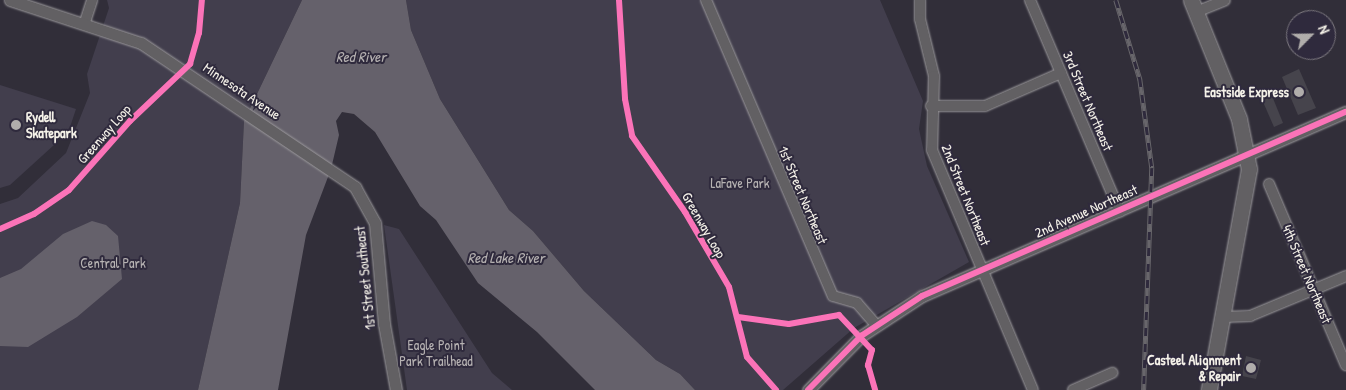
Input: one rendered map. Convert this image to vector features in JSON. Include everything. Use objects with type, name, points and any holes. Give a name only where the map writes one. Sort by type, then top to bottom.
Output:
[{"type":"main road","points":[[1194,6],[1228,88],[1248,153],[1247,198],[1210,390]]},
{"type":"street","name":"Minnesota Avenue","points":[[10,0],[85,22],[141,42],[340,176]]},
{"type":"street","points":[[85,22],[92,0]]},
{"type":"street","name":"1st Street Northeast","points":[[706,0],[833,296],[857,303],[876,325]]},
{"type":"street","name":"2nd Street Northeast","points":[[920,0],[920,19],[934,76],[931,106],[932,150],[1033,390]]},
{"type":"street","name":"3rd Street Northeast","points":[[1030,0],[1120,212]]},
{"type":"street","points":[[1194,6],[1225,0]]},
{"type":"street","points":[[931,106],[985,106],[1061,73]]},
{"type":"street","name":"2nd Avenue Northeast","points":[[808,390],[876,325],[922,296],[1120,212],[1248,153],[1346,112]]},
{"type":"street","name":"1st Street Southeast","points":[[340,176],[355,187],[371,211],[379,264],[384,324],[396,390]]},
{"type":"street","name":"4th Street Northeast","points":[[1268,184],[1346,365]]},
{"type":"street","points":[[1224,317],[1243,318],[1346,276]]},
{"type":"street","points":[[1073,390],[1112,373]]},
{"type":"green space","name":"Central Park","points":[[107,0],[302,0],[244,121],[240,203],[198,390],[0,390],[0,204],[18,198],[66,153],[90,93],[87,74],[109,8]]},
{"type":"green space","name":"LaFave Park","points":[[406,0],[880,0],[923,101],[919,129],[927,166],[969,262],[854,328],[783,390],[695,390],[680,374],[656,360],[584,291],[533,231],[509,210],[440,99],[411,30]]},
{"type":"green space","points":[[0,85],[76,109],[70,127],[54,145],[10,185],[0,188]]},
{"type":"green space","name":"Eagle Point Park Trailhead","points":[[384,225],[399,229],[492,373],[512,390],[407,390]]},
{"type":"water","points":[[302,0],[406,0],[411,30],[440,99],[509,210],[533,231],[584,291],[656,360],[680,374],[695,390],[595,390],[537,332],[478,283],[436,220],[420,206],[375,132],[354,114],[342,112],[336,121],[339,135],[331,169],[306,235],[278,390],[198,390],[240,203],[244,121]]},
{"type":"water","points":[[92,221],[106,225],[118,236],[122,279],[77,317],[28,347],[0,346],[0,278],[21,269],[63,234]]},
{"type":"building","name":"Eastside Express","points":[[1299,69],[1316,108],[1298,115],[1282,77]]},
{"type":"building","name":"Eastside Express","points":[[1270,91],[1283,123],[1274,127],[1260,95]]},
{"type":"building","name":"Casteel Alignment & Repair","points":[[1246,356],[1261,360],[1256,379],[1242,376]]},
{"type":"railway","points":[[1116,0],[1140,79],[1152,168],[1144,390]]},
{"type":"cycle path","name":"Greenway Loop","points":[[0,229],[34,214],[69,190],[130,121],[190,64],[199,33],[202,0]]},
{"type":"cycle path","name":"Greenway Loop","points":[[619,0],[625,99],[632,136],[685,212],[729,287],[747,357],[776,390]]},
{"type":"cycle path","points":[[808,390],[861,336],[922,296],[1346,112]]},
{"type":"cycle path","points":[[738,317],[789,324],[839,315],[872,350],[868,365],[875,390]]},
{"type":"place","name":"Eastside Express","points":[[1299,92]]},
{"type":"place","name":"Rydell Skatepark","points":[[16,125]]},
{"type":"place","name":"Casteel Alignment & Repair","points":[[1251,368]]},
{"type":"water label","name":"Red River","points":[[361,57]]},
{"type":"water label","name":"Red Lake River","points":[[506,258]]}]
